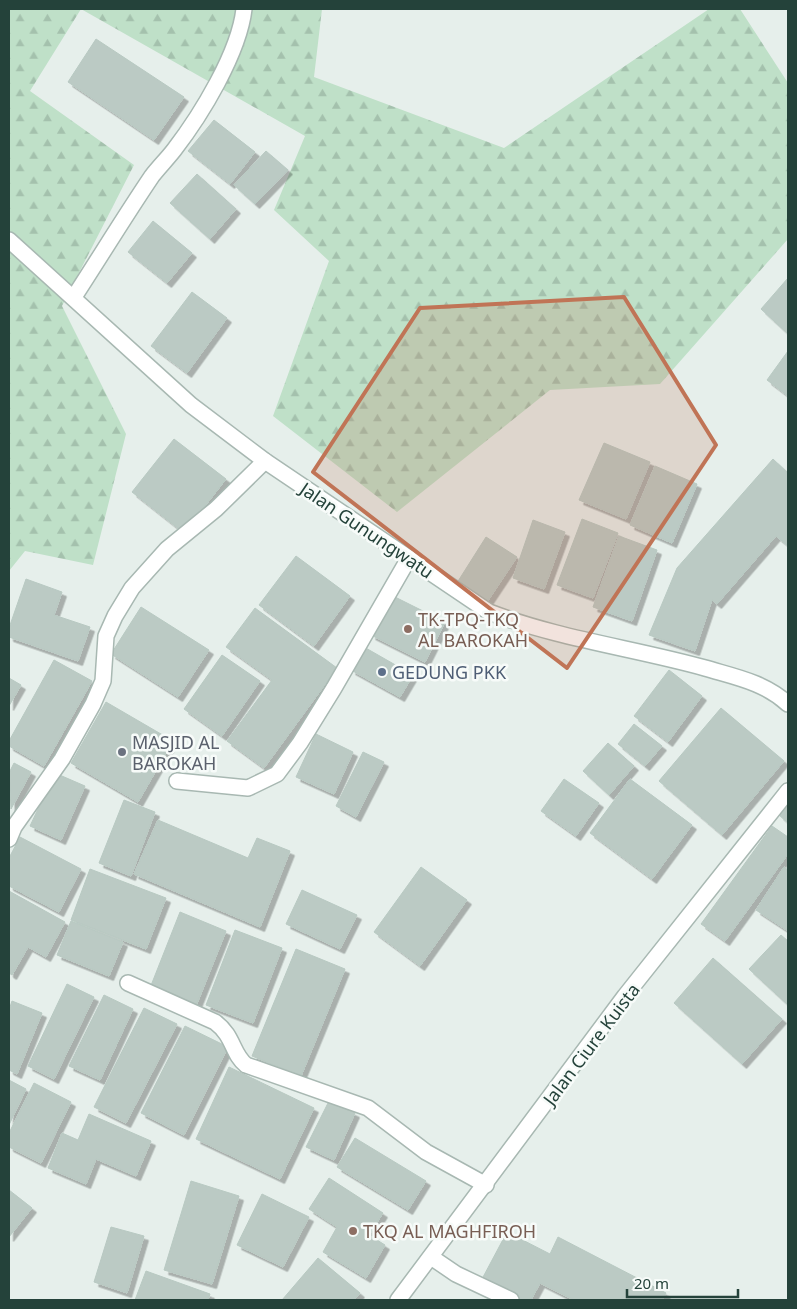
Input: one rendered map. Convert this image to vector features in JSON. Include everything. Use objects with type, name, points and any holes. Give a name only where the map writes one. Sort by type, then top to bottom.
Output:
[{"type":"street","points":[[74,297],[144,188],[174,150],[197,116],[228,60],[239,35],[244,9]]},
{"type":"street","name":"Jalan Gunungwatu","points":[[9,240],[191,405],[265,461],[489,612],[523,625],[684,662],[762,684],[788,704]]},
{"type":"street","points":[[9,839],[14,827],[62,758],[93,704],[103,681],[106,636],[114,616],[132,588],[167,549],[216,509],[265,461]]},
{"type":"street","points":[[177,781],[248,788],[277,774],[300,744],[409,558]]},
{"type":"street","name":"Jalan Ciure Kuista","points":[[398,1300],[486,1185],[625,996],[788,791]]},
{"type":"street","points":[[128,983],[215,1022],[226,1030],[242,1062],[246,1065],[368,1108],[426,1152],[486,1185]]},
{"type":"street","points":[[431,1257],[456,1274],[511,1300]]},
{"type":"highlighted area","points":[[624,297],[716,445],[567,668],[313,472],[420,308]]},
{"type":"green space","points":[[9,9],[81,9],[30,91],[134,165],[62,306],[126,434],[93,565],[25,551],[9,571]]},
{"type":"green space","points":[[81,9],[322,9],[314,77],[504,148],[709,9],[740,9],[788,83],[788,239],[660,384],[550,390],[397,512],[273,416],[329,261],[274,210],[305,136]]},
{"type":"building","points":[[96,39],[184,97],[154,140],[68,82]]},
{"type":"building","points":[[214,120],[255,152],[230,184],[188,151]]},
{"type":"building","points":[[266,151],[288,170],[255,204],[234,185]]},
{"type":"building","points":[[197,174],[236,209],[210,239],[170,203]]},
{"type":"building","points":[[153,221],[192,253],[167,283],[128,252]]},
{"type":"building","points":[[788,278],[788,334],[761,309]]},
{"type":"building","points":[[192,292],[227,318],[187,373],[151,346]]},
{"type":"building","points":[[788,351],[788,396],[767,380]]},
{"type":"building","points":[[174,439],[226,479],[184,533],[132,492]]},
{"type":"building","points":[[604,443],[650,462],[626,519],[579,500]]},
{"type":"building","points":[[773,459],[788,473],[788,546],[776,536],[717,604],[712,600],[695,651],[649,635],[677,568]]},
{"type":"building","points":[[655,466],[697,484],[672,543],[630,525]]},
{"type":"building","points":[[582,519],[618,533],[593,598],[557,585]]},
{"type":"building","points":[[533,520],[565,532],[544,589],[513,578]]},
{"type":"building","points":[[619,536],[657,550],[632,621],[593,607]]},
{"type":"building","points":[[486,537],[517,557],[485,605],[455,586]]},
{"type":"building","points":[[296,556],[350,596],[314,646],[259,605]]},
{"type":"building","points":[[26,579],[62,592],[54,615],[90,627],[78,661],[9,637],[9,628]]},
{"type":"building","name":"TK-TPQ-TKQ AL BAROKAH","points":[[391,595],[445,622],[425,662],[371,635]]},
{"type":"building","points":[[141,607],[209,650],[178,697],[111,654]]},
{"type":"building","points":[[255,608],[337,668],[264,768],[227,741],[272,680],[226,647]]},
{"type":"building","name":"GEDUNG PKK","points":[[364,647],[413,675],[400,697],[351,670]]},
{"type":"building","points":[[222,655],[260,681],[222,736],[184,709]]},
{"type":"building","points":[[54,660],[92,681],[44,766],[9,746],[9,741]]},
{"type":"building","points":[[669,670],[702,696],[668,742],[634,716]]},
{"type":"building","points":[[9,678],[21,685],[9,706]]},
{"type":"building","name":"MASJID AL BAROKAH","points":[[106,702],[173,741],[138,802],[71,763]]},
{"type":"building","points":[[721,708],[784,761],[722,835],[659,781]]},
{"type":"building","points":[[634,724],[662,746],[645,766],[618,744]]},
{"type":"building","points":[[316,734],[353,752],[334,794],[296,777]]},
{"type":"building","points":[[608,743],[634,766],[609,795],[583,771]]},
{"type":"building","points":[[363,752],[384,762],[356,817],[336,806]]},
{"type":"building","points":[[14,763],[31,772],[11,809],[9,773]]},
{"type":"building","points":[[55,773],[85,786],[61,840],[30,826]]},
{"type":"building","points":[[564,779],[599,803],[576,836],[541,811]]},
{"type":"building","points":[[630,779],[692,825],[652,879],[590,833]]},
{"type":"building","points":[[124,800],[155,812],[131,876],[99,863]]},
{"type":"building","points":[[788,805],[788,823],[779,815]]},
{"type":"building","points":[[158,820],[248,858],[257,838],[290,851],[260,927],[134,874]]},
{"type":"building","points":[[772,826],[788,837],[788,854],[725,941],[701,924]]},
{"type":"building","points":[[20,837],[81,869],[59,912],[9,886],[9,858]]},
{"type":"building","points":[[421,867],[467,900],[420,966],[374,932]]},
{"type":"building","points":[[784,867],[788,870],[788,931],[756,910]]},
{"type":"building","points":[[90,869],[166,898],[146,949],[71,920]]},
{"type":"building","points":[[302,890],[357,915],[340,949],[286,924]]},
{"type":"building","points":[[9,891],[65,922],[46,957],[28,947],[12,975],[9,973]]},
{"type":"building","points":[[180,912],[226,931],[196,1006],[150,988]]},
{"type":"building","points":[[71,921],[123,942],[109,976],[57,955]]},
{"type":"building","points":[[235,930],[282,948],[253,1023],[206,1005]]},
{"type":"building","points":[[781,935],[788,941],[788,1005],[749,969]]},
{"type":"building","points":[[296,949],[345,969],[301,1076],[252,1056]]},
{"type":"building","points":[[713,958],[782,1019],[742,1064],[674,1003]]},
{"type":"building","points":[[67,984],[94,997],[54,1079],[28,1066]]},
{"type":"building","points":[[104,995],[133,1009],[100,1080],[69,1066]]},
{"type":"building","points":[[12,1001],[42,1013],[17,1074],[9,1070],[9,1010]]},
{"type":"building","points":[[144,1008],[177,1024],[126,1123],[94,1107]]},
{"type":"building","points":[[185,1026],[228,1047],[184,1135],[141,1113]]},
{"type":"building","points":[[229,1067],[314,1108],[280,1179],[196,1139]]},
{"type":"building","points":[[9,1080],[26,1089],[9,1125]]},
{"type":"building","points":[[34,1083],[71,1102],[41,1163],[9,1147],[9,1133]]},
{"type":"building","points":[[329,1101],[355,1113],[334,1160],[306,1147]]},
{"type":"building","points":[[89,1114],[151,1141],[136,1176],[96,1159],[86,1184],[48,1168],[62,1133],[78,1140]]},
{"type":"building","points":[[355,1138],[426,1181],[408,1210],[337,1167]]},
{"type":"building","name":"TKQ AL MAGHFIROH","points":[[329,1178],[383,1213],[369,1235],[385,1245],[366,1278],[323,1252],[337,1227],[309,1209]]},
{"type":"building","points":[[191,1181],[239,1196],[212,1284],[164,1270]]},
{"type":"building","points":[[9,1190],[32,1208],[9,1237]]},
{"type":"building","points":[[262,1194],[309,1217],[283,1267],[237,1245]]},
{"type":"building","points":[[111,1227],[144,1236],[127,1293],[94,1282]]},
{"type":"building","points":[[507,1232],[550,1254],[558,1237],[666,1293],[662,1300],[574,1300],[540,1283],[531,1300],[522,1300],[482,1279]]},
{"type":"building","points":[[318,1258],[360,1293],[354,1300],[282,1300]]},
{"type":"building","points":[[146,1271],[210,1294],[208,1300],[135,1300]]},
{"type":"place","name":"TK-TPQ-TKQ AL BAROKAH","points":[[408,629]]},
{"type":"place","name":"GEDUNG PKK","points":[[382,672]]},
{"type":"place","name":"MASJID AL BAROKAH","points":[[122,752]]},
{"type":"place","name":"TKQ AL MAGHFIROH","points":[[353,1231]]}]
